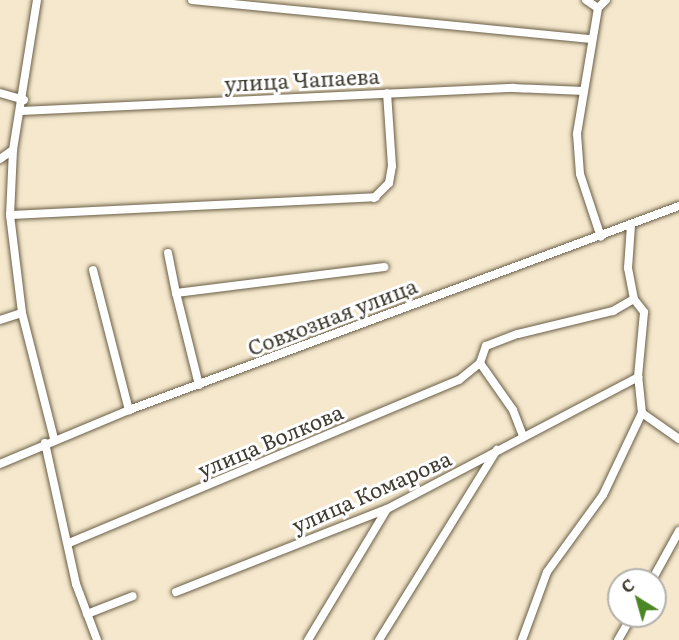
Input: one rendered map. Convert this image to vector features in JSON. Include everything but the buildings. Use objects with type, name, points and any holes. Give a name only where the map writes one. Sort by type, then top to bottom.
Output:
[{"type":"street","points":[[37,0],[24,100],[13,150],[10,215],[22,313],[54,439]]},
{"type":"street","points":[[192,0],[591,39]]},
{"type":"street","points":[[586,0],[598,8]]},
{"type":"street","points":[[602,237],[580,174],[577,134],[591,39],[598,8],[606,0]]},
{"type":"street","name":"улица Чапаева","points":[[21,111],[513,88],[584,91]]},
{"type":"street","points":[[0,93],[24,100]]},
{"type":"street","points":[[10,215],[375,198],[389,183],[392,166],[387,93]]},
{"type":"street","points":[[0,159],[13,150]]},
{"type":"street","name":"Совхозная улица","points":[[0,464],[54,439],[129,410],[602,237],[679,206]]},
{"type":"street","points":[[522,640],[547,572],[603,495],[642,413],[638,377],[644,312],[634,299],[628,268],[632,225]]},
{"type":"street","points":[[168,253],[199,385]]},
{"type":"street","points":[[176,293],[384,267]]},
{"type":"street","points":[[93,270],[129,410]]},
{"type":"street","name":"улица Волкова","points":[[69,543],[459,380],[480,363],[486,346],[518,334],[612,310],[634,299]]},
{"type":"street","points":[[0,320],[22,313]]},
{"type":"street","points":[[480,363],[513,410],[523,436]]},
{"type":"street","name":"улица Комарова","points":[[176,592],[387,509],[443,483],[498,449],[638,377]]},
{"type":"street","points":[[642,413],[679,439]]},
{"type":"street","points":[[45,443],[69,543],[76,584],[97,640]]},
{"type":"street","points":[[379,640],[498,449]]},
{"type":"street","points":[[308,640],[387,509]]},
{"type":"street","points":[[659,568],[679,531]]},
{"type":"street","points":[[87,614],[133,596]]}]
